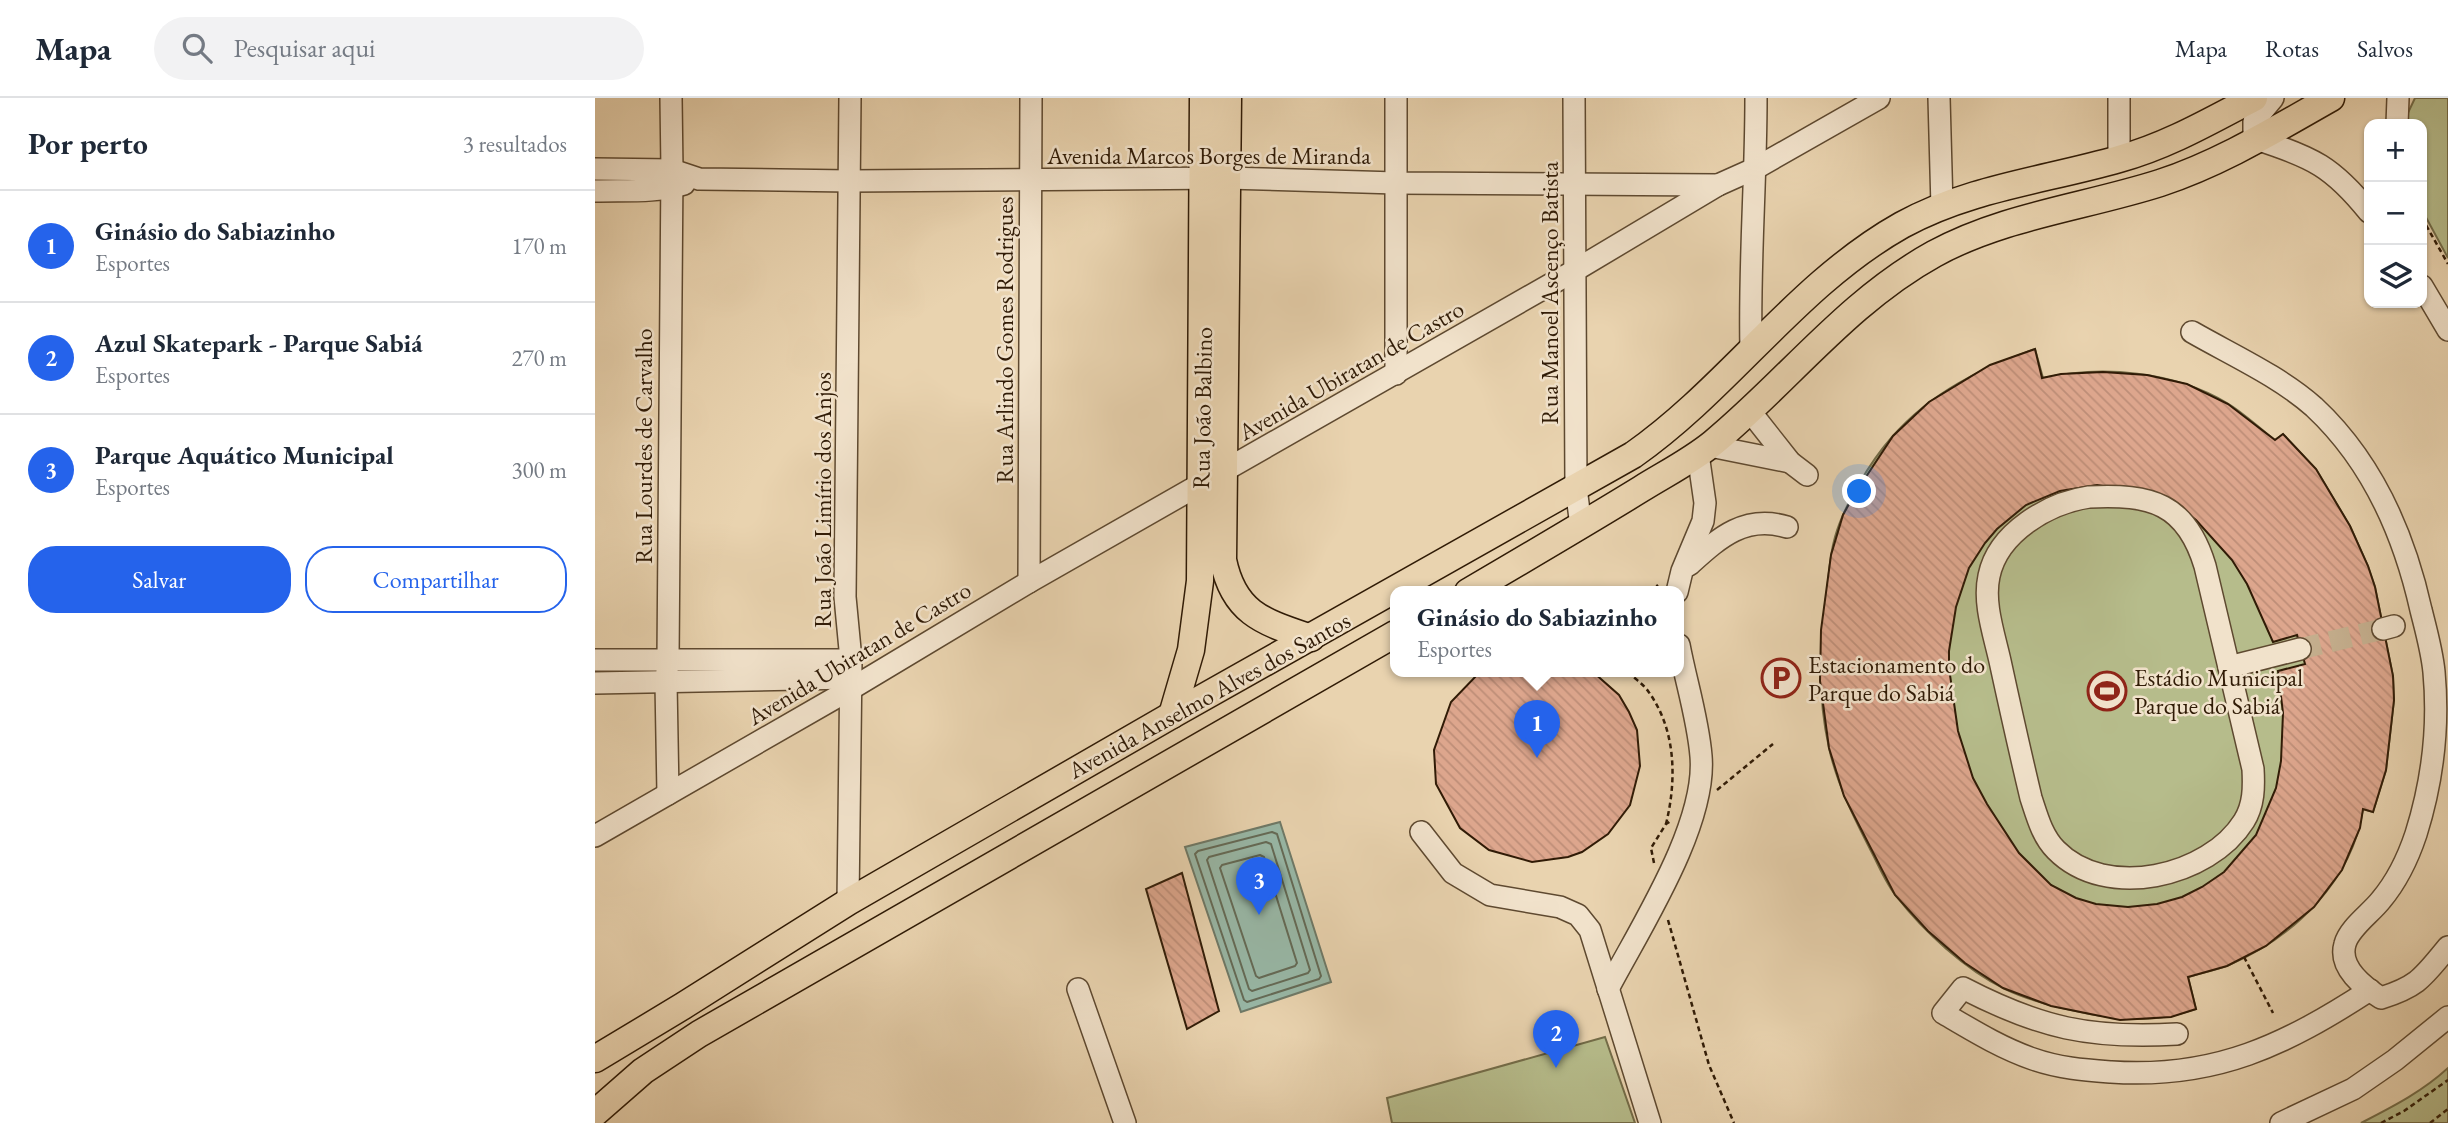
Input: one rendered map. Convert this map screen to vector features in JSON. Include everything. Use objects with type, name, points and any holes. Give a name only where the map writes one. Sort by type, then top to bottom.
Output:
[{"type":"main road","name":"Rua João Balbino","points":[[1203,98],[1215,178]]},
{"type":"main road","name":"Rua João Balbino","points":[[1172,715],[1191,650],[1211,480],[1215,178],[1227,98]]},
{"type":"main road","name":"Avenida Anselmo Alves dos Santos","points":[[1403,586],[1633,455],[1659,437],[1807,295],[1840,268],[1902,225],[1942,207],[2000,187],[2119,159],[2182,136],[2254,98]]},
{"type":"main road","points":[[1478,586],[1704,450],[1823,337],[1870,297],[1934,254],[1967,237],[2011,223],[2163,182],[2259,140],[2331,98]]},
{"type":"main road","name":"Rua João Balbino","points":[[1211,480],[1226,575],[1236,596],[1246,608],[1263,620],[1311,638]]},
{"type":"main road","name":"Avenida Anselmo Alves dos Santos","points":[[595,1059],[848,902],[1172,715],[1390,593]]},
{"type":"main road","name":"Avenida Anselmo Alves dos Santos","points":[[595,1113],[643,1071],[699,1034],[1390,637]]},
{"type":"main road","points":[[683,1006],[697,1018],[699,1034]]},
{"type":"street","name":"Rua Lourdes de Carvalho","points":[[668,794],[666,683],[671,98]]},
{"type":"street","name":"Rua João Limírio dos Anjos","points":[[848,902],[850,676],[845,597],[850,98]]},
{"type":"street","name":"Rua Arlindo Gomes Rodrigues","points":[[1029,582],[1031,98]]},
{"type":"street","points":[[1396,98],[1396,374]]},
{"type":"street","name":"Rua Manoel Ascenço Batista","points":[[1574,98],[1576,488],[1581,526]]},
{"type":"street","points":[[1751,349],[1750,274],[1756,168],[1756,98]]},
{"type":"street","name":"Avenida Ubiratan de Castro","points":[[595,836],[668,794],[850,676],[1029,582],[1211,480],[1718,186],[1756,168],[1879,98]]},
{"type":"street","points":[[1939,98],[1942,207]]},
{"type":"street","points":[[2119,98],[2119,159]]},
{"type":"street","points":[[2273,98],[2254,121],[2254,131],[2259,140],[2316,161],[2330,171],[2364,207]]},
{"type":"street","points":[[2397,119],[2399,98]]},
{"type":"street","name":"Avenida Marcos Borges de Miranda","points":[[595,169],[699,180],[1215,178],[1396,183],[1718,186]]},
{"type":"street","name":"Avenida Marcos Borges de Miranda","points":[[595,191],[672,179]]},
{"type":"street","points":[[2427,294],[2448,330]]},
{"type":"street","points":[[2192,332],[2296,394],[2314,408],[2361,463],[2387,506],[2406,549],[2441,672],[2431,770],[2416,836],[2403,867],[2390,887],[2351,933],[2344,947],[2348,967],[2381,998],[2407,989],[2424,976],[2448,947]]},
{"type":"street","points":[[1680,582],[1703,521],[1704,450],[1799,469],[1749,410]]},
{"type":"street","points":[[2103,496],[2144,500],[2159,505],[2179,517],[2195,536],[2205,566],[2229,667],[2253,779],[2253,797],[2245,820],[2233,835],[2214,851],[2176,871],[2140,878],[2117,877],[2082,867],[2057,852],[2048,840],[2039,824],[2031,798],[1991,622],[1988,586],[1991,568],[2010,539],[2028,522],[2058,504],[2074,499],[2103,496]]},
{"type":"street","points":[[1680,582],[1717,541],[1733,530],[1751,524],[1771,522],[1787,527]]},
{"type":"street","points":[[2229,667],[2300,649]]},
{"type":"street","points":[[595,660],[668,659],[850,676]]},
{"type":"street","points":[[1608,989],[1661,893],[1698,804],[1701,758],[1684,671]]},
{"type":"street","points":[[595,683],[850,676]]},
{"type":"street","points":[[1421,832],[1453,873],[1490,895],[1560,907],[1578,915],[1590,930],[1650,1123]]},
{"type":"street","points":[[2177,1034],[2122,1036],[2059,1027],[2005,1010],[1963,988],[1943,1013],[1991,1040],[2033,1059],[2078,1070],[2134,1073],[2187,1071],[2260,1052],[2297,1035],[2370,990]]},
{"type":"street","points":[[1078,989],[1125,1123]]},
{"type":"street","points":[[2281,1123],[2353,1089],[2395,1060],[2448,1017]]},
{"type":"path","points":[[2427,227],[2448,264]]},
{"type":"path","points":[[1633,677],[1647,690],[1667,725],[1672,754],[1673,796],[1666,824],[1651,848],[1709,1065],[1734,1123]]},
{"type":"path","points":[[1666,824],[1733,779],[1773,744]]},
{"type":"path","points":[[2244,957],[2273,1013]]},
{"type":"path","points":[[2381,1123],[2404,1111],[2448,1080]]},
{"type":"path","points":[[2430,1123],[2448,1109]]},
{"type":"green space","points":[[2415,98],[2448,98],[2448,258],[2427,219],[2427,119],[2406,117]]},
{"type":"green space","name":"Estádio Municipal Parque do Sabiá","points":[[2035,349],[2043,378],[2113,372],[2161,378],[2206,392],[2227,403],[2275,440],[2283,434],[2316,469],[2350,526],[2375,587],[2393,676],[2394,700],[2386,770],[2373,812],[2363,809],[2347,860],[2316,904],[2276,939],[2253,953],[2229,965],[2188,977],[2196,1009],[2180,1014],[2149,1019],[2118,1018],[2054,1006],[2005,989],[1961,961],[1919,923],[1889,886],[1847,801],[1829,748],[1821,689],[1822,630],[1833,543],[1851,498],[1884,447],[1923,407],[1977,373]]},
{"type":"green space","points":[[1605,1037],[1635,1123],[1392,1123],[1387,1098]]},
{"type":"green space","points":[[2448,1068],[2448,1123],[2361,1123],[2417,1092]]},
{"type":"water","points":[[1280,822],[1331,982],[1241,1012],[1185,847]]},
{"type":"building","name":"Estádio Municipal Parque do Sabiá","points":[[2035,349],[2042,378],[2061,374],[2103,372],[2147,375],[2187,384],[2228,404],[2275,440],[2283,434],[2316,469],[2350,526],[2375,587],[2393,676],[2394,700],[2386,770],[2373,812],[2363,809],[2360,828],[2342,870],[2314,907],[2266,946],[2227,966],[2188,977],[2196,1009],[2171,1017],[2120,1020],[2051,1006],[2003,988],[1965,963],[1928,931],[1895,895],[1844,796],[1829,748],[1820,681],[1821,630],[1831,555],[1843,515],[1893,436],[1929,402],[1990,365]],"holes":[[[2097,485],[2153,494],[2174,503],[2196,520],[2232,560],[2247,584],[2273,642],[2297,635],[2305,664],[2278,671],[2283,713],[2281,761],[2276,788],[2256,835],[2224,872],[2182,897],[2157,904],[2128,907],[2096,904],[2076,898],[2051,885],[2019,853],[1987,804],[1973,778],[1958,731],[1949,651],[1956,607],[1969,568],[1997,529],[2026,505],[2060,491]]]},
{"type":"building","points":[[1475,677],[1599,677],[1619,695],[1637,730],[1640,766],[1630,805],[1608,834],[1582,852],[1568,857],[1532,862],[1489,850],[1460,828],[1436,784],[1434,750],[1451,702]]},
{"type":"building","points":[[1182,873],[1219,1011],[1187,1029],[1146,889]]},
{"type":"tunnel","points":[[2300,649],[2383,629]]},
{"type":"place","name":"Estacionamento do Parque do Sabiá","points":[[1781,678]]},
{"type":"place","name":"Estádio Municipal Parque do Sabiá","points":[[2107,691]]},
{"type":"place","name":"Ginásio do Sabiazinho","points":[[1537,758]]},
{"type":"place","name":"Parque Aquático Municipal","points":[[1259,915]]},
{"type":"place","name":"Azul Skatepark - Parque Sabiá","points":[[1556,1068]]}]
